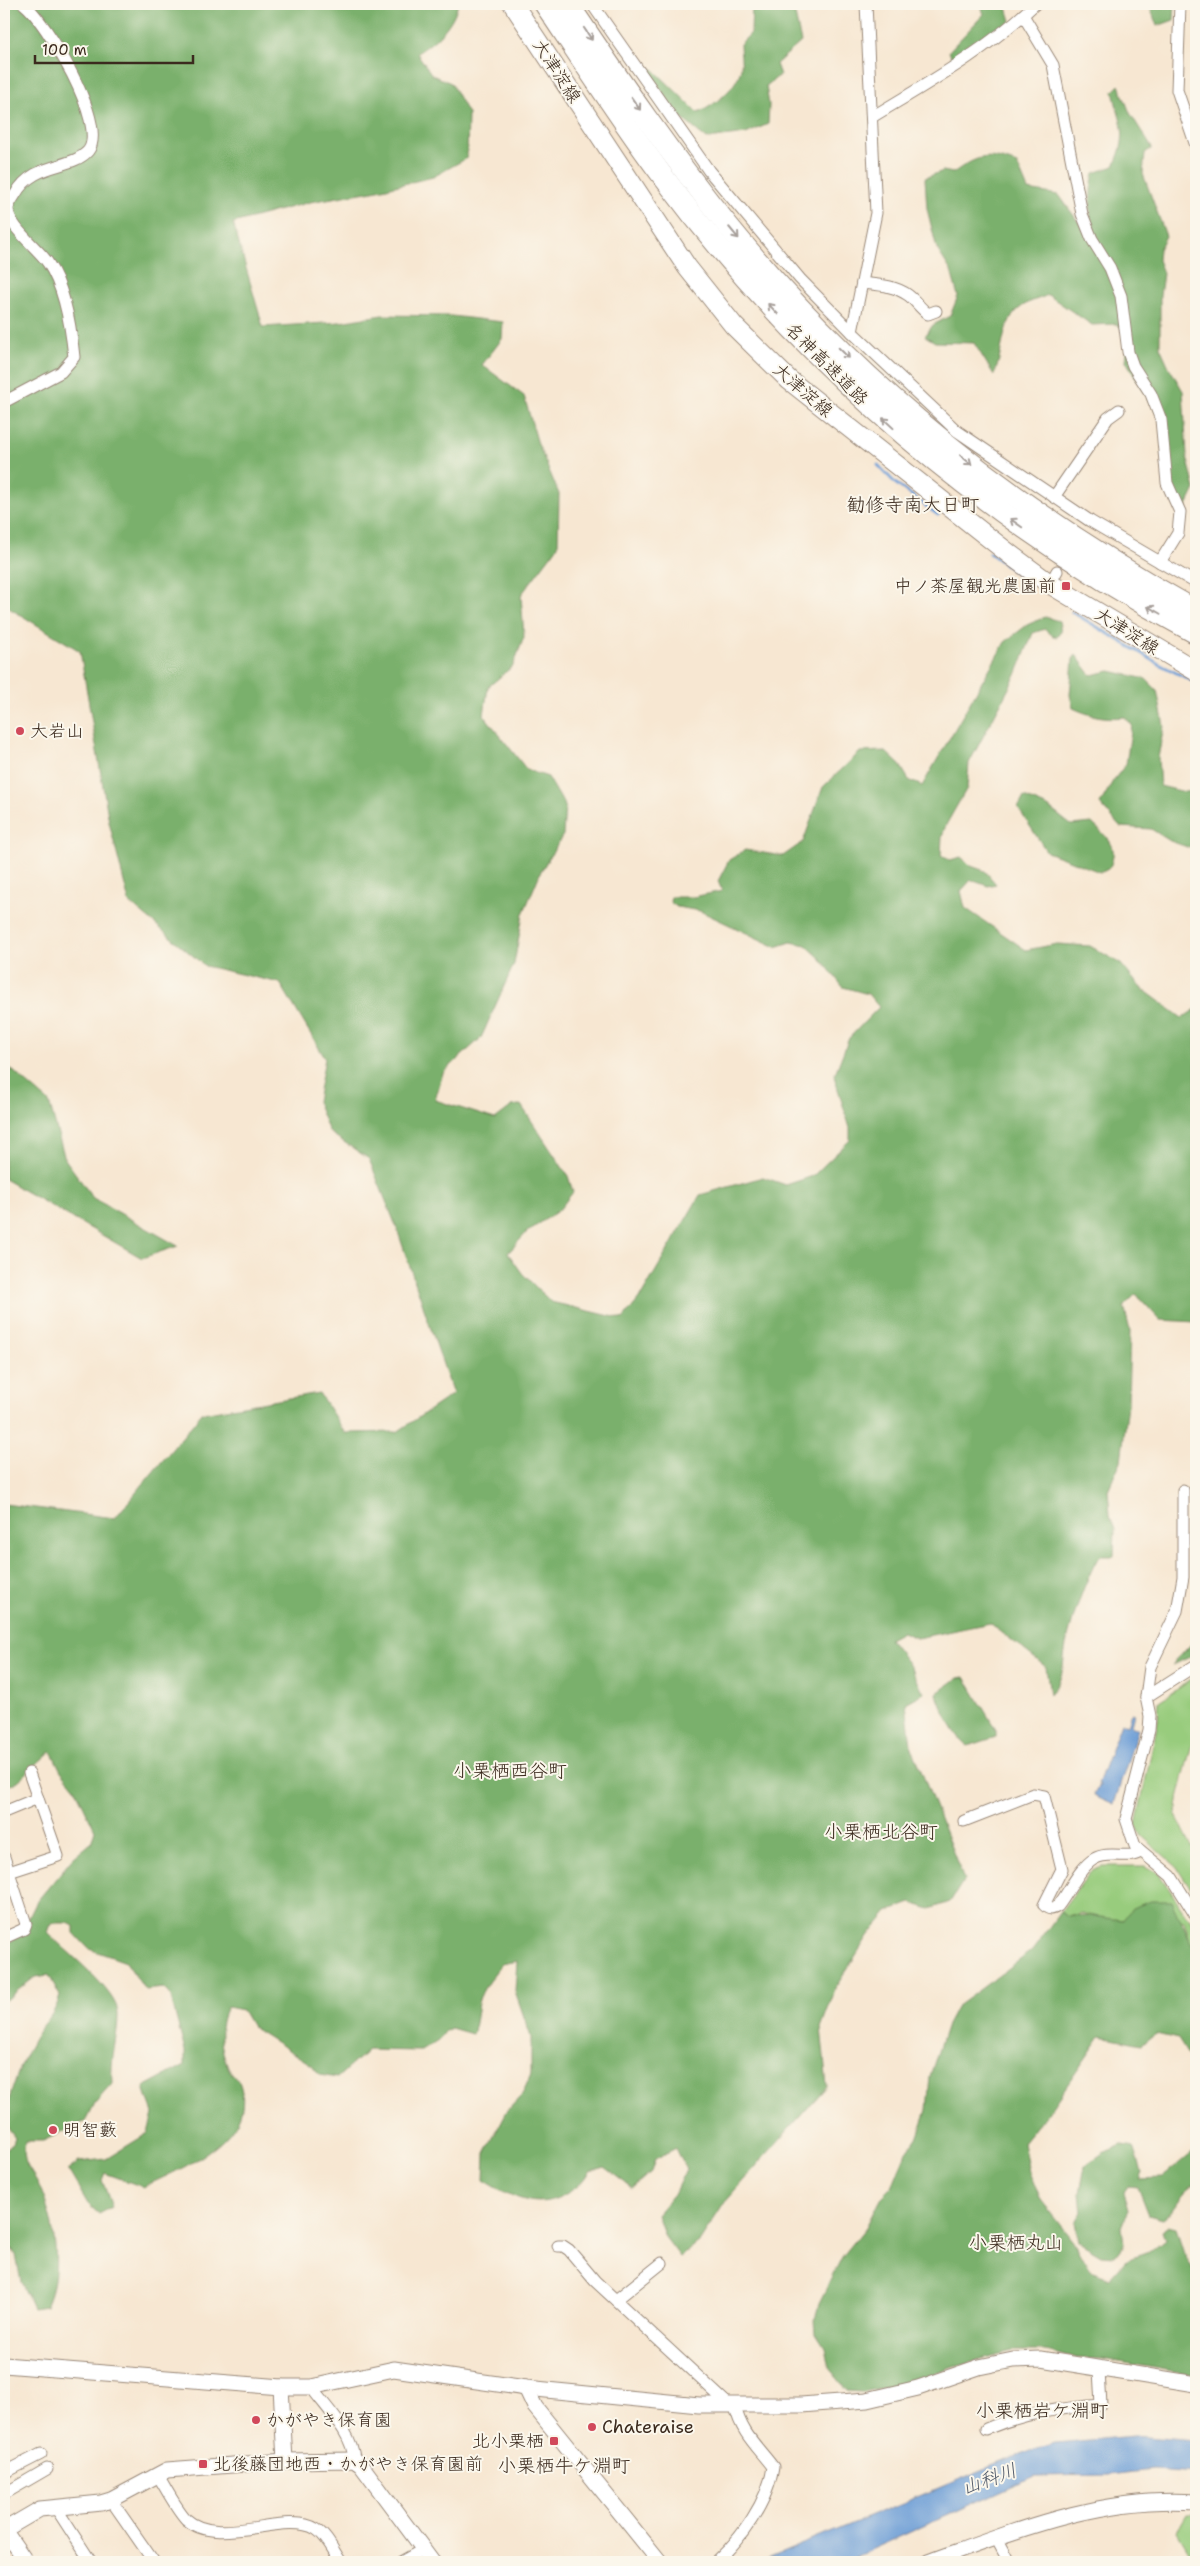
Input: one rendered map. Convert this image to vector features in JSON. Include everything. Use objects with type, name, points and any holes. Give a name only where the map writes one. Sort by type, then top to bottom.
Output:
[{"type":"highway","name":"名神高速道路","points":[[545,4],[662,176],[760,295],[835,375],[897,430],[988,504],[1080,566],[1196,633]]},
{"type":"highway","name":"名神高速道路","points":[[568,4],[640,111],[729,228],[774,280],[851,359],[944,442],[1026,506],[1135,577],[1196,611]]},
{"type":"main road","name":"大津淀線","points":[[513,4],[687,267],[734,326],[789,380],[850,431],[967,523],[1196,672]]},
{"type":"street","points":[[4,402],[61,372],[74,357],[63,299],[54,272],[10,218],[8,208],[19,188],[25,182],[43,170],[81,156],[89,150],[92,142],[90,112],[86,99],[36,15],[24,4]]},
{"type":"street","points":[[592,4],[709,171],[800,279],[852,332],[957,432],[1054,496],[1088,524],[1195,579]]},
{"type":"street","points":[[852,332],[876,214],[866,4]]},
{"type":"street","points":[[872,117],[954,67],[1024,15],[1035,4]]},
{"type":"street","points":[[1180,4],[1177,90],[1196,146]]},
{"type":"street","points":[[1024,15],[1053,65],[1082,214],[1092,240],[1110,268],[1121,296],[1128,352],[1133,366],[1151,394],[1161,420],[1167,483],[1180,512],[1178,534],[1160,562]]},
{"type":"street","points":[[862,283],[895,287],[909,296],[919,308],[928,314],[936,312]]},
{"type":"street","points":[[1054,496],[1108,418],[1119,410]]},
{"type":"street","points":[[1183,1490],[1183,1577],[1177,1611],[1150,1668],[1146,1697],[1150,1716],[1149,1730],[1126,1819],[1135,1846],[1171,1876],[1196,1916]]},
{"type":"street","points":[[1146,1697],[1196,1665]]},
{"type":"street","points":[[8,1879],[58,1856],[29,1773]]},
{"type":"street","points":[[964,1820],[1033,1794],[1044,1796],[1062,1869],[1046,1899],[1044,1905],[1048,1909],[1058,1906],[1093,1859],[1113,1853],[1133,1855],[1140,1852]]},
{"type":"street","points":[[4,1812],[38,1798]]},
{"type":"street","points":[[4,1857],[8,1879],[26,1924],[24,1928],[4,1938]]},
{"type":"street","points":[[558,2246],[564,2246],[569,2250],[595,2281],[732,2406],[739,2424],[773,2467],[771,2484],[750,2521],[728,2552],[716,2562]]},
{"type":"street","points":[[616,2300],[662,2263]]},
{"type":"street","points":[[4,2365],[281,2387],[310,2387],[394,2369],[526,2388],[732,2406],[801,2405],[867,2400],[918,2388],[979,2367],[1013,2360],[1041,2360],[1196,2384]]},
{"type":"street","points":[[986,2428],[996,2419],[1056,2408],[1101,2405],[1100,2370]]},
{"type":"street","points":[[281,2387],[285,2461]]},
{"type":"street","points":[[310,2387],[342,2429],[353,2449],[354,2460]]},
{"type":"street","points":[[526,2388],[535,2407],[660,2562]]},
{"type":"street","points":[[4,2473],[41,2454]]},
{"type":"street","points":[[26,2562],[4,2529],[40,2509],[112,2500],[167,2470],[285,2461],[354,2460],[361,2464],[432,2562]]},
{"type":"street","points":[[4,2494],[47,2469]]},
{"type":"street","points":[[157,2474],[186,2518],[201,2527],[248,2530],[288,2524],[310,2526],[323,2535],[341,2562]]},
{"type":"street","points":[[112,2500],[154,2562]]},
{"type":"street","points":[[929,2562],[1034,2524],[1102,2508],[1179,2501],[1196,2502]]},
{"type":"street","points":[[56,2508],[91,2562]]},
{"type":"street","points":[[996,2538],[1009,2562]]},
{"type":"street","points":[[401,2562],[424,2549]]},
{"type":"green space","points":[[4,4],[458,4],[448,26],[430,44],[417,53],[432,75],[451,83],[468,114],[467,158],[433,177],[378,190],[310,202],[233,223],[263,327],[340,322],[382,315],[452,316],[503,322],[502,339],[482,365],[524,396],[538,444],[559,494],[558,546],[521,595],[524,637],[513,666],[488,687],[484,715],[527,770],[548,777],[565,806],[563,835],[541,871],[523,914],[514,964],[481,1038],[443,1073],[435,1100],[495,1119],[512,1106],[521,1105],[568,1176],[573,1192],[559,1210],[527,1232],[508,1253],[522,1273],[551,1302],[623,1319],[640,1298],[700,1195],[763,1177],[786,1185],[813,1176],[850,1140],[850,1128],[834,1076],[849,1038],[879,1007],[868,994],[843,987],[821,959],[806,945],[791,942],[776,947],[700,911],[677,907],[670,902],[671,897],[693,897],[722,891],[718,881],[729,860],[745,850],[783,856],[803,842],[823,787],[860,752],[885,751],[900,765],[909,780],[922,786],[1005,642],[1027,625],[1045,617],[1059,621],[1061,631],[1057,637],[1045,629],[1033,633],[1016,675],[969,763],[967,788],[946,825],[942,836],[941,856],[950,860],[961,857],[971,866],[985,871],[996,884],[988,886],[971,880],[961,891],[965,908],[1026,950],[1057,944],[1090,946],[1120,963],[1140,987],[1182,1018],[1196,1009],[1196,1322],[1160,1320],[1136,1294],[1124,1306],[1130,1331],[1128,1404],[1121,1461],[1108,1490],[1110,1515],[1115,1530],[1114,1556],[1099,1556],[1089,1576],[1080,1597],[1070,1630],[1065,1649],[1063,1669],[1059,1681],[1050,1695],[1046,1667],[990,1623],[917,1638],[902,1632],[889,1639],[908,1663],[924,1693],[906,1703],[911,1745],[964,1880],[950,1902],[930,1909],[911,1903],[888,1912],[870,1933],[837,1985],[821,2028],[827,2086],[727,2199],[700,2241],[680,2257],[665,2237],[657,2214],[674,2194],[686,2169],[676,2148],[655,2159],[651,2172],[632,2188],[604,2167],[590,2171],[579,2185],[564,2195],[543,2202],[523,2200],[484,2180],[485,2153],[507,2111],[522,2095],[531,2074],[531,2037],[515,1991],[517,1961],[501,1964],[485,1987],[478,2003],[472,2034],[451,2028],[445,2031],[441,2038],[421,2051],[368,2050],[337,2078],[320,2075],[312,2065],[252,2027],[242,2010],[227,2007],[222,2022],[221,2038],[223,2054],[229,2069],[240,2084],[243,2103],[238,2120],[227,2136],[213,2149],[177,2171],[143,2187],[105,2173],[102,2180],[112,2207],[99,2214],[88,2204],[68,2170],[79,2162],[106,2159],[148,2133],[153,2114],[144,2087],[185,2065],[185,2051],[170,1994],[164,1988],[145,1990],[126,1962],[89,1949],[74,1933],[74,1926],[68,1923],[51,1923],[48,1933],[89,1971],[110,1994],[116,2005],[118,2023],[112,2065],[112,2084],[95,2103],[86,2121],[43,2141],[25,2141],[26,2163],[38,2183],[46,2204],[55,2248],[54,2278],[46,2306],[33,2308],[21,2282],[16,2255],[4,2238],[4,2150],[13,2144],[15,2138],[4,2123],[4,2118],[24,2058],[54,2010],[60,1996],[49,1975],[35,1977],[4,2001],[4,1946],[21,1934],[37,1901],[73,1858],[91,1843],[95,1830],[75,1788],[61,1771],[51,1751],[18,1781],[4,1788],[4,1504],[115,1518],[202,1413],[319,1393],[345,1433],[397,1432],[453,1394],[396,1226],[369,1159],[329,1132],[317,1102],[325,1058],[280,983],[205,966],[129,902],[109,822],[80,651],[4,605]]},
{"type":"green space","points":[[752,4],[765,4],[766,8],[781,7],[794,10],[801,42],[776,64],[780,75],[766,86],[769,105],[768,124],[746,134],[707,139],[674,112],[647,67],[653,69],[698,113],[705,110],[725,95],[739,75],[741,68],[740,44],[751,33]]},
{"type":"green space","points":[[980,4],[1006,4],[1011,21],[953,63],[949,51],[984,14]]},
{"type":"green space","points":[[1149,4],[1175,4],[1174,20],[1157,26]]},
{"type":"green space","points":[[1119,85],[1130,113],[1152,148],[1145,153],[1143,174],[1166,236],[1159,249],[1158,260],[1163,273],[1160,296],[1160,347],[1183,391],[1187,456],[1195,489],[1183,514],[1172,485],[1165,426],[1126,361],[1129,333],[1116,324],[1092,325],[1048,295],[1033,301],[1020,308],[1009,322],[994,375],[974,343],[935,342],[925,336],[933,325],[950,316],[958,296],[951,271],[937,249],[927,209],[925,178],[943,171],[953,173],[976,159],[990,157],[1007,160],[1017,164],[1028,190],[1059,195],[1093,242],[1090,208],[1094,173],[1114,166],[1122,145],[1122,128],[1113,91]]},
{"type":"green space","points":[[1076,655],[1091,675],[1110,671],[1146,679],[1157,690],[1164,726],[1158,758],[1160,786],[1185,792],[1196,791],[1196,850],[1170,841],[1151,829],[1120,827],[1100,804],[1113,781],[1126,764],[1132,725],[1125,717],[1111,718],[1098,716],[1073,708],[1070,695],[1073,659]]},
{"type":"green space","points":[[1024,797],[1048,807],[1071,825],[1092,823],[1110,842],[1113,853],[1110,867],[1100,872],[1047,852],[1018,808]]},
{"type":"green space","points":[[4,1063],[49,1102],[65,1159],[93,1198],[178,1246],[142,1258],[4,1179]]},
{"type":"green space","points":[[1196,1639],[1196,1654],[1173,1665],[1176,1659]]},
{"type":"green space","points":[[965,1677],[996,1730],[996,1737],[968,1746],[949,1722],[937,1693],[958,1678]]},
{"type":"green space","points":[[1196,1677],[1196,1728],[1179,1794],[1176,1815],[1196,1855],[1196,1896],[1177,1867],[1142,1836],[1136,1825],[1158,1721],[1159,1701]]},
{"type":"green space","points":[[1102,1866],[1145,1866],[1159,1874],[1196,1929],[1196,1947],[1191,1944],[1184,1922],[1106,1919],[1081,1913],[1068,1917],[1060,1912],[1092,1870]]},
{"type":"green space","points":[[1151,1901],[1172,1901],[1191,1943],[1196,1947],[1196,2068],[1178,2039],[1156,2034],[1142,2044],[1101,2036],[1052,2107],[1023,2143],[1029,2171],[1041,2201],[1076,2245],[1090,2271],[1110,2278],[1126,2260],[1149,2252],[1165,2239],[1162,2230],[1168,2226],[1176,2228],[1184,2253],[1196,2275],[1196,2375],[1102,2359],[1073,2358],[1045,2351],[1012,2351],[951,2367],[907,2383],[861,2392],[848,2391],[829,2368],[825,2348],[816,2334],[815,2320],[819,2303],[842,2257],[866,2227],[879,2201],[891,2189],[906,2153],[918,2136],[927,2110],[930,2076],[947,2024],[956,2007],[1032,1951],[1060,1912],[1068,1917],[1088,1915],[1123,1920],[1132,1908]]},
{"type":"green space","points":[[1122,2145],[1134,2147],[1142,2172],[1139,2179],[1162,2178],[1196,2150],[1196,2185],[1183,2195],[1163,2219],[1148,2215],[1137,2187],[1128,2186],[1124,2192],[1129,2210],[1122,2227],[1124,2244],[1115,2256],[1101,2255],[1079,2242],[1075,2223],[1082,2212],[1080,2193],[1085,2166],[1103,2153]]},
{"type":"green space","points":[[1188,2514],[1196,2514],[1196,2561],[1178,2531]]},
{"type":"water","points":[[1131,1713],[1134,1714],[1131,1726],[1138,1729],[1114,1804],[1094,1795],[1098,1787],[1101,1786],[1098,1784],[1121,1723],[1127,1725]]},
{"type":"water","name":"山科川","points":[[1133,2436],[1196,2441],[1196,2473],[1152,2470],[1110,2475],[1034,2476],[844,2562],[760,2562],[1023,2453],[1056,2443]]},
{"type":"waterway","points":[[878,465],[895,483],[938,515]]},
{"type":"waterway","points":[[990,553],[1025,579]]},
{"type":"waterway","points":[[1072,612],[1159,664],[1196,683]]},
{"type":"place","name":"中ノ茶屋観光農園前","points":[[1066,586]]},
{"type":"place","name":"大岩山","points":[[20,731]]},
{"type":"place","name":"明智藪","points":[[53,2130]]},
{"type":"place","name":"かがやき保育園","points":[[256,2420]]},
{"type":"place","name":"Chateraise","points":[[592,2427]]},
{"type":"place","name":"北小栗栖","points":[[554,2441]]},
{"type":"place","name":"北後藤団地西・かがやき保育園前","points":[[203,2464]]},
{"type":"district","name":"勧修寺南大日町","points":[[913,504]]},
{"type":"district","name":"小栗栖西谷町","points":[[510,1770]]},
{"type":"district","name":"小栗栖北谷町","points":[[881,1831]]},
{"type":"district","name":"小栗栖丸山","points":[[1016,2242]]},
{"type":"district","name":"小栗栖岩ケ淵町","points":[[1042,2410]]},
{"type":"district","name":"小栗栖牛ケ淵町","points":[[564,2465]]}]
